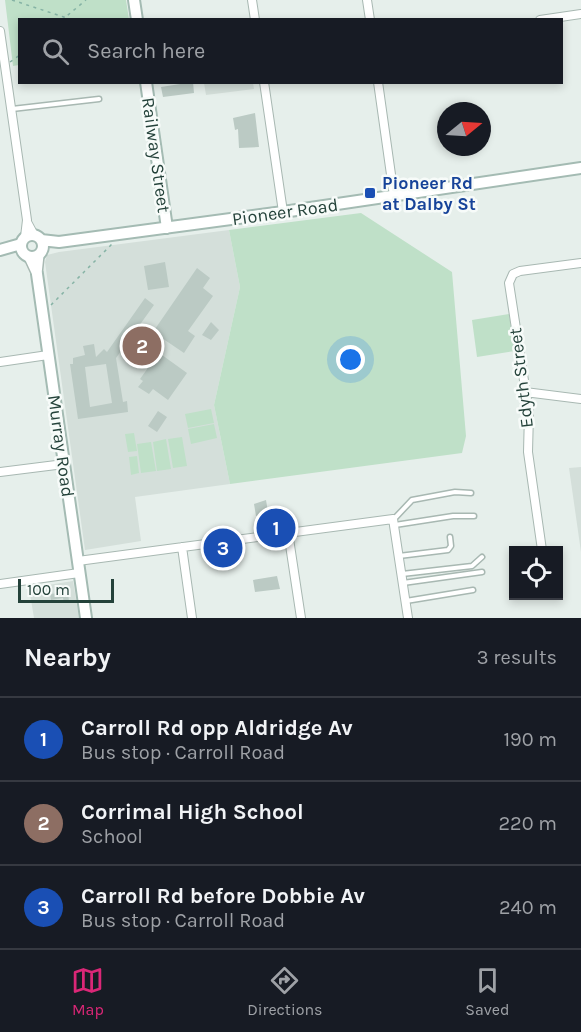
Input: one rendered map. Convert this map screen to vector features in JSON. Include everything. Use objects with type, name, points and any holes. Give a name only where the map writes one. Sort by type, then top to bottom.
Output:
[{"type":"main road","points":[[134,0],[137,18]]},
{"type":"main road","name":"Railway Street","points":[[146,84],[167,228]]},
{"type":"main road","name":"Pioneer Road","points":[[3,250],[581,168]]},
{"type":"main road","name":"Murray Road","points":[[37,274],[86,618]]},
{"type":"street","points":[[252,0],[255,18]]},
{"type":"street","points":[[367,0],[370,18]]},
{"type":"street","points":[[554,18],[581,14]]},
{"type":"street","name":"Murray Road","points":[[0,31],[37,274]]},
{"type":"street","points":[[264,84],[283,212]]},
{"type":"street","points":[[378,84],[393,196]]},
{"type":"street","name":"Edyth Street","points":[[541,546],[528,452],[528,413],[509,283],[513,274],[520,271],[581,263]]},
{"type":"street","points":[[0,362],[48,355]]},
{"type":"street","points":[[525,392],[581,399]]},
{"type":"street","points":[[0,472],[64,464]]},
{"type":"street","points":[[0,584],[182,547],[288,532],[394,522],[408,618]]},
{"type":"street","points":[[288,532],[301,618]]},
{"type":"street","points":[[182,547],[192,618]]},
{"type":"lane","points":[[11,109],[99,99]]},
{"type":"lane","points":[[394,522],[412,500],[454,492],[471,493]]},
{"type":"lane","points":[[394,522],[474,516]]},
{"type":"lane","points":[[399,556],[448,550],[451,546],[450,537]]},
{"type":"lane","points":[[401,574],[472,566],[482,557]]},
{"type":"lane","points":[[403,583],[482,572]]},
{"type":"lane","points":[[405,601],[473,590]]},
{"type":"path","points":[[12,0],[66,17],[86,0]]},
{"type":"path","points":[[5,66],[18,56]]},
{"type":"path","points":[[48,312],[52,300],[123,234]]},
{"type":"shaded area","points":[[204,84],[253,84],[254,89],[206,95]]},
{"type":"shaded area","points":[[229,230],[240,287],[214,405],[230,484],[135,497],[141,541],[85,550],[45,262],[47,255]]},
{"type":"shaded area","points":[[581,467],[581,552],[569,468]]},
{"type":"shaded area","points":[[73,581],[79,618],[34,618],[29,588]]},
{"type":"green space","points":[[5,0],[126,0],[129,18],[18,18],[18,65],[13,66]]},
{"type":"green space","points":[[361,213],[452,272],[466,436],[462,453],[230,484],[214,405],[240,287],[229,230]]},
{"type":"green space","points":[[509,314],[515,351],[477,357],[472,320]]},
{"type":"green space","points":[[211,409],[214,423],[188,428],[185,414]]},
{"type":"green space","points":[[214,424],[217,438],[191,444],[188,429]]},
{"type":"green space","points":[[134,433],[137,451],[128,452],[125,434]]},
{"type":"green space","points":[[182,437],[187,466],[173,468],[168,439]]},
{"type":"green space","points":[[166,439],[171,469],[157,471],[153,442]]},
{"type":"green space","points":[[151,442],[156,471],[141,473],[137,444]]},
{"type":"green space","points":[[137,456],[139,473],[131,475],[129,457]]},
{"type":"building","points":[[193,84],[194,93],[163,97],[161,87]]},
{"type":"building","points":[[255,113],[259,147],[239,148],[238,129],[235,130],[233,118]]},
{"type":"building","points":[[165,262],[169,287],[148,290],[144,266]]},
{"type":"building","points":[[197,268],[210,278],[203,288],[213,296],[188,331],[195,336],[184,353],[153,332]]},
{"type":"building","points":[[145,298],[154,305],[116,358],[123,402],[127,401],[128,412],[78,419],[70,364],[73,364],[73,358],[85,355],[83,346],[94,344],[96,357],[104,349],[107,352]],"holes":[[[106,364],[112,403],[90,407],[85,367]]]},
{"type":"building","points":[[211,322],[219,330],[211,340],[202,335]]},
{"type":"building","points":[[162,355],[187,373],[168,400],[153,389],[149,394],[138,387],[143,381],[140,379],[155,358],[158,360]]},
{"type":"building","points":[[158,411],[167,417],[157,432],[148,426]]},
{"type":"building","points":[[266,500],[269,518],[264,519],[263,515],[256,516],[254,504]]},
{"type":"building","points":[[277,576],[280,589],[255,592],[253,580]]},
{"type":"building","points":[[68,592],[69,602],[64,603],[63,598],[51,600],[50,594]]},
{"type":"place","name":"Pioneer Rd at Dalby St","points":[[370,193]]},
{"type":"place","name":"Corrimal High School","points":[[142,346]]},
{"type":"place","name":"Carroll Rd opp Aldridge Av","points":[[276,528]]},
{"type":"place","name":"Carroll Rd before Dobbie Av","points":[[223,548]]}]
